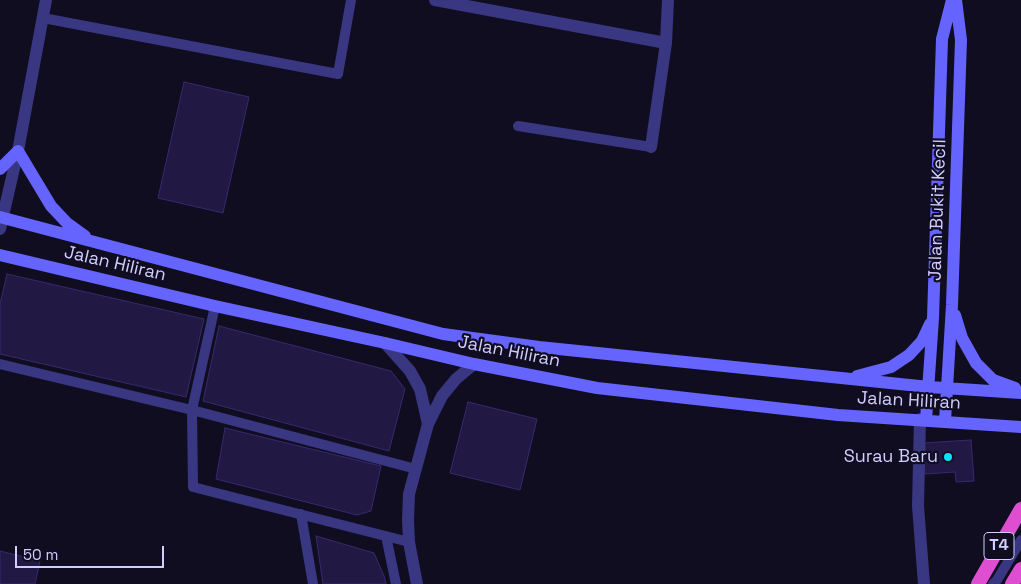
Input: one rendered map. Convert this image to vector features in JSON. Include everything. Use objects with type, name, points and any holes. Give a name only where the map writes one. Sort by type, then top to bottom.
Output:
[{"type":"highway","name":"T4","points":[[978,584],[1021,509]]},
{"type":"highway","name":"T4","points":[[1012,584],[1021,569]]},
{"type":"main road","name":"Jalan Bukit Kecil","points":[[923,420],[928,387],[933,318],[942,39],[952,0]]},
{"type":"main road","name":"Jalan Bukit Kecil","points":[[945,421],[952,305],[961,40],[956,0]]},
{"type":"main road","points":[[0,169],[18,151],[51,206],[67,223],[91,241]]},
{"type":"main road","name":"Jalan Hiliran","points":[[1,221],[91,241],[443,334],[539,347],[928,387],[1021,392]]},
{"type":"main road","name":"Jalan Hiliran","points":[[0,255],[215,306],[474,364],[607,389],[838,415],[1021,427]]},
{"type":"main road","points":[[952,305],[962,338],[976,363],[993,380],[1021,392]]},
{"type":"main road","points":[[848,378],[890,367],[909,355],[922,341],[933,318]]},
{"type":"street","points":[[1,221],[18,151],[46,0]]},
{"type":"street","points":[[435,0],[666,42]]},
{"type":"street","points":[[651,147],[666,42],[668,0]]},
{"type":"street","points":[[386,343],[410,370],[420,388],[428,424]]},
{"type":"street","points":[[417,584],[409,542],[409,494],[428,424],[442,396],[456,379],[474,364]]},
{"type":"street","points":[[923,420],[918,506],[924,584]]},
{"type":"lane","points":[[43,18],[338,74],[351,0]]},
{"type":"lane","points":[[518,126],[651,147]]},
{"type":"lane","points":[[215,306],[192,410],[193,487],[409,542]]},
{"type":"lane","points":[[0,364],[192,410],[416,469]]},
{"type":"lane","points":[[301,514],[312,584]]},
{"type":"lane","points":[[386,536],[396,584]]},
{"type":"lane","points":[[993,584],[998,580],[1021,540]]},
{"type":"building","points":[[184,82],[249,97],[223,213],[158,198]]},
{"type":"building","points":[[7,274],[204,319],[186,397],[0,354],[0,304]]},
{"type":"building","points":[[219,326],[391,371],[405,389],[389,451],[203,401]]},
{"type":"building","points":[[468,402],[537,419],[520,490],[450,473]]},
{"type":"building","points":[[225,428],[381,466],[371,511],[357,515],[216,479]]},
{"type":"building","name":"Surau Baru","points":[[971,440],[974,481],[956,482],[955,472],[925,474],[923,443]]},
{"type":"building","points":[[316,536],[374,553],[386,584],[323,584]]},
{"type":"building","points":[[0,551],[40,561],[35,584],[0,584]]},
{"type":"place","name":"Surau Baru","points":[[948,457]]}]
